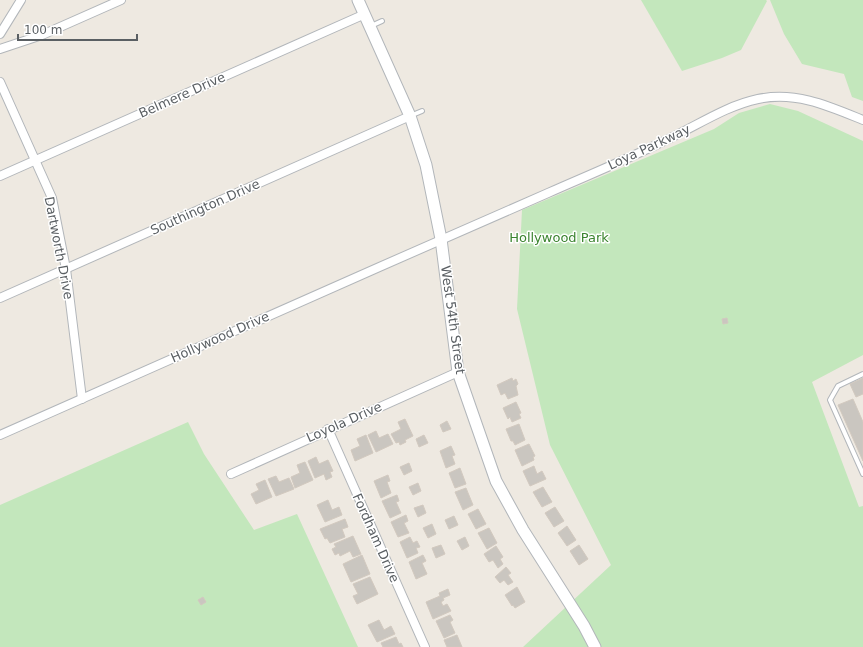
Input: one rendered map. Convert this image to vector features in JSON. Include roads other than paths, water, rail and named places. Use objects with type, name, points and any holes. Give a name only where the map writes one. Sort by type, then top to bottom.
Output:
[{"type":"street","points":[[0,34],[21,0]]},
{"type":"street","points":[[0,49],[42,35],[121,0]]},
{"type":"street","name":"West 54th Street","points":[[358,0],[410,116],[426,165],[441,239],[458,372],[496,481],[523,530],[584,626],[595,647]]},
{"type":"street","name":"Belmere Drive","points":[[0,176],[365,14]]},
{"type":"street","name":"Dartworth Drive","points":[[0,82],[52,198],[66,269],[82,399]]},
{"type":"street","name":"Loya Parkway","points":[[441,239],[652,147],[725,110],[748,102],[774,97],[797,98],[829,106],[863,120]]},
{"type":"street","name":"Southington Drive","points":[[0,298],[410,116]]},
{"type":"street","name":"Hollywood Drive","points":[[0,436],[441,239]]},
{"type":"street","name":"Loyola Drive","points":[[231,474],[328,429],[458,372]]},
{"type":"street","name":"Fordham Drive","points":[[328,429],[425,647]]},
{"type":"lane","points":[[370,26],[382,21]]},
{"type":"lane","points":[[410,116],[422,111]]},
{"type":"lane","points":[[863,374],[838,386],[830,400],[863,474]]},
{"type":"park label","name":"Hollywood Park","points":[[559,237]]}]
